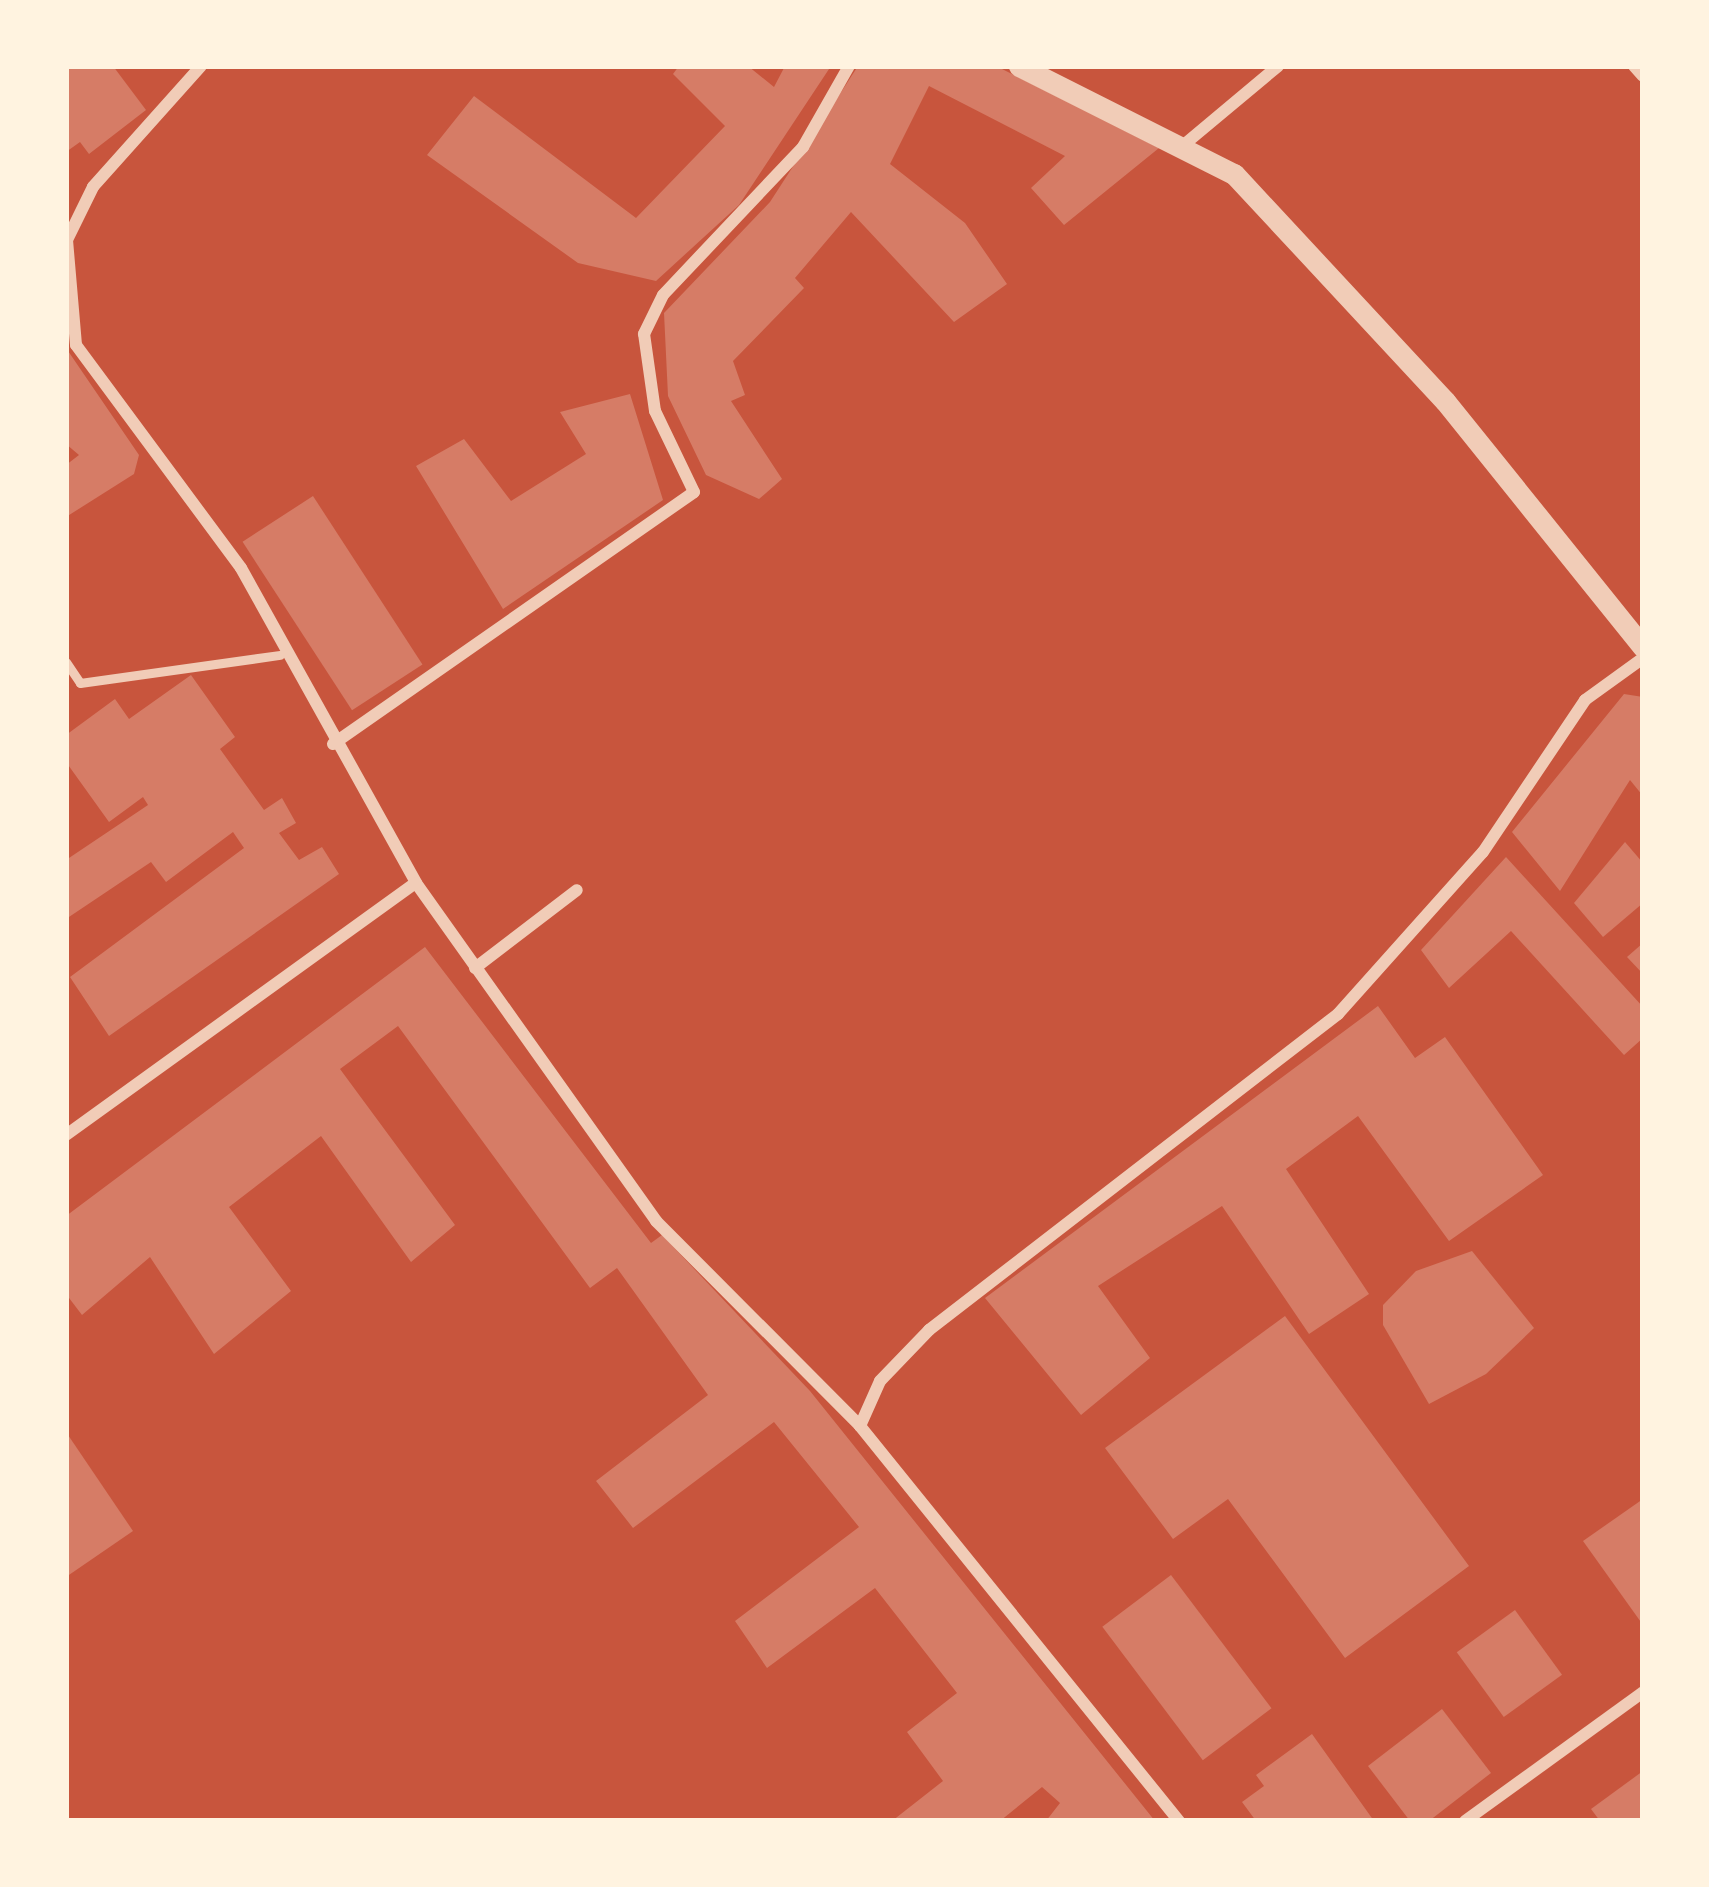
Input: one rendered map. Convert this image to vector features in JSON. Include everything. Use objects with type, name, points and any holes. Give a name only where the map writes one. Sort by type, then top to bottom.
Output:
[{"type":"street","points":[[201,66],[93,187],[68,240],[67,308],[76,345],[241,568],[280,655],[416,883],[656,1221],[860,1426],[1179,1821]]},
{"type":"street","points":[[333,744],[694,492],[656,411],[644,334],[663,295],[803,147],[849,66]]},
{"type":"street","points":[[1019,66],[1186,142],[1313,251],[1643,647]]},
{"type":"street","points":[[1186,142],[1278,66]]},
{"type":"street","points":[[1634,66],[1643,76]]},
{"type":"street","points":[[860,1426],[880,1381],[928,1330],[1338,1014],[1483,852],[1585,700],[1643,658]]},
{"type":"street","points":[[66,1135],[416,883]]},
{"type":"street","points":[[476,968],[577,890]]},
{"type":"street","points":[[1465,1821],[1643,1692]]},
{"type":"lane","points":[[66,662],[80,682],[280,655]]},
{"type":"building","points":[[66,66],[113,66],[146,110],[89,154],[80,142],[66,152]]},
{"type":"building","points":[[679,66],[748,66],[774,87],[785,66],[831,66],[739,205],[656,281],[578,263],[427,155],[474,96],[636,218],[725,126],[673,74]]},
{"type":"building","points":[[858,66],[996,66],[1159,148],[1064,225],[1031,188],[1065,156],[929,86],[890,164],[965,223],[1007,284],[954,322],[851,212],[795,278],[804,288],[733,361],[745,395],[731,401],[782,479],[759,499],[706,475],[668,396],[664,313],[770,202]]},
{"type":"building","points":[[66,348],[139,455],[134,474],[66,517],[66,465],[79,455],[66,444]]},
{"type":"building","points":[[630,394],[663,500],[503,609],[416,466],[464,439],[511,501],[586,454],[560,412]]},
{"type":"building","points":[[313,496],[422,665],[352,710],[243,542]]},
{"type":"building","points":[[191,675],[235,737],[220,749],[264,810],[282,798],[296,823],[279,833],[299,860],[322,847],[339,874],[109,1036],[70,977],[244,848],[233,832],[166,882],[151,862],[66,919],[66,860],[148,805],[143,797],[109,822],[66,762],[66,735],[115,699],[129,719]]},
{"type":"building","points":[[1624,694],[1643,697],[1643,796],[1630,780],[1560,891],[1512,832]]},
{"type":"building","points":[[1625,842],[1643,863],[1643,903],[1603,937],[1574,903]]},
{"type":"building","points":[[1506,857],[1643,1007],[1643,1038],[1624,1055],[1511,931],[1449,988],[1421,950]]},
{"type":"building","points":[[1643,943],[1643,974],[1627,957]]},
{"type":"building","points":[[425,947],[651,1243],[662,1235],[810,1391],[1155,1821],[1046,1821],[1060,1803],[1042,1787],[1000,1821],[892,1821],[943,1781],[907,1732],[957,1693],[875,1588],[767,1668],[735,1621],[859,1527],[774,1422],[633,1528],[596,1481],[708,1395],[617,1268],[590,1288],[398,1026],[340,1069],[455,1225],[411,1262],[321,1136],[229,1207],[291,1291],[214,1354],[150,1257],[82,1315],[66,1294],[66,1216]]},
{"type":"building","points":[[1378,1006],[1415,1058],[1445,1037],[1543,1175],[1449,1241],[1358,1116],[1286,1169],[1369,1294],[1309,1334],[1222,1206],[1098,1286],[1150,1358],[1081,1415],[985,1298]]},
{"type":"building","points":[[1472,1251],[1534,1328],[1486,1374],[1429,1404],[1383,1325],[1383,1305],[1416,1271]]},
{"type":"building","points":[[1285,1316],[1469,1566],[1345,1658],[1228,1499],[1173,1539],[1105,1448]]},
{"type":"building","points":[[66,1432],[133,1531],[66,1577]]},
{"type":"building","points":[[1643,1499],[1643,1625],[1583,1541]]},
{"type":"building","points":[[1171,1575],[1272,1708],[1203,1760],[1102,1627]]},
{"type":"building","points":[[1515,1610],[1562,1675],[1504,1717],[1457,1652]]},
{"type":"building","points":[[1442,1709],[1491,1773],[1429,1821],[1410,1821],[1368,1766]]},
{"type":"building","points":[[1312,1734],[1374,1821],[1256,1821],[1242,1802],[1264,1786],[1256,1775]]},
{"type":"building","points":[[1643,1771],[1643,1821],[1600,1821],[1591,1809]]}]
